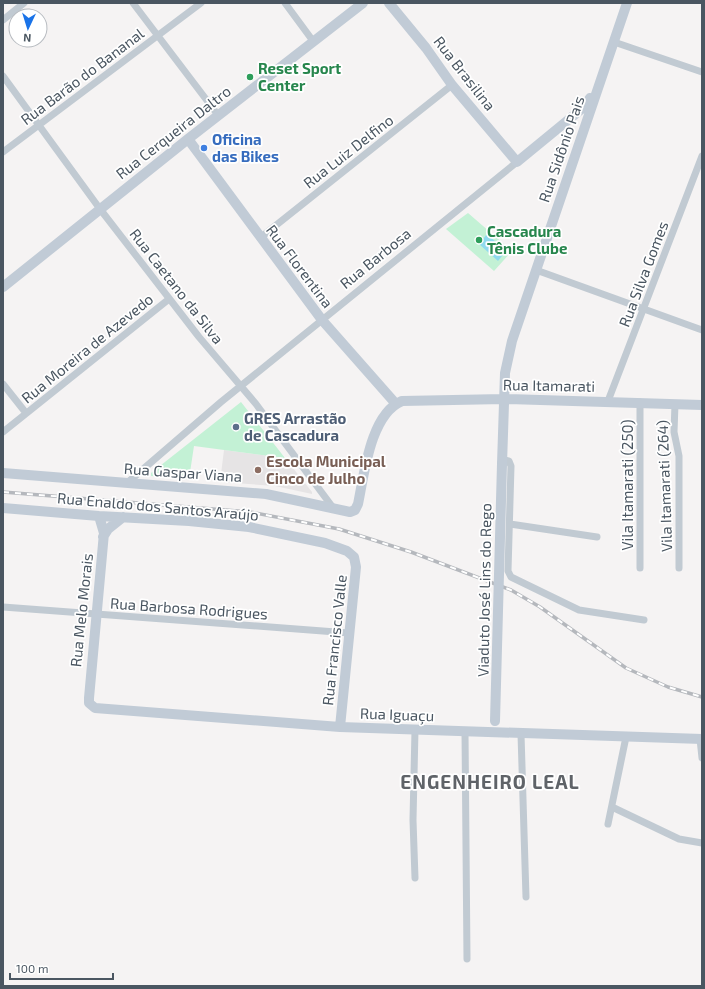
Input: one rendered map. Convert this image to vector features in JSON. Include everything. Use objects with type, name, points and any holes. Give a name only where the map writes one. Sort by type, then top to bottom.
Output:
[{"type":"main road","name":"Rua Cerqueira Daltro","points":[[3,287],[218,115],[363,3]]},
{"type":"main road","name":"Rua Brasilina","points":[[389,3],[426,48],[452,85],[517,162]]},
{"type":"main road","name":"Rua Sidônio Pais","points":[[504,399],[505,373],[512,341],[627,3]]},
{"type":"main road","name":"Rua Barbosa","points":[[517,162],[584,107],[599,82]]},
{"type":"main road","name":"Rua Florentina","points":[[188,139],[322,320],[396,404]]},
{"type":"main road","name":"Rua Itamarati","points":[[396,404],[406,400],[504,399],[702,405]]},
{"type":"main road","name":"Viaduto José Lins do Rego","points":[[495,732],[504,399]]},
{"type":"main road","name":"Rua Gaspar Viana","points":[[3,473],[266,494],[350,512],[357,508],[372,441],[382,422],[396,404]]},
{"type":"main road","name":"Rua Enaldo dos Santos Araújo","points":[[3,508],[99,516],[189,521],[249,527],[325,543],[347,551],[354,557]]},
{"type":"main road","name":"Rua Melo Morais","points":[[92,706],[89,703],[89,688],[104,537],[99,516]]},
{"type":"main road","points":[[104,537],[108,528],[123,517]]},
{"type":"main road","name":"Rua Francisco Valle","points":[[340,727],[356,568],[354,557]]},
{"type":"main road","name":"Rua Iguaçu","points":[[92,706],[101,708],[340,727],[701,739]]},
{"type":"street","points":[[3,20],[24,3]]},
{"type":"street","points":[[133,3],[218,115]]},
{"type":"street","name":"Rua Barão do Bananal","points":[[3,152],[201,3]]},
{"type":"street","points":[[285,3],[313,41]]},
{"type":"street","points":[[614,42],[702,72]]},
{"type":"street","name":"Rua Caetano da Silva","points":[[3,76],[100,209],[169,299],[241,386],[334,509]]},
{"type":"street","name":"Rua Luiz Delfino","points":[[260,238],[452,85]]},
{"type":"street","name":"Rua Silva Gomes","points":[[608,401],[702,156]]},
{"type":"street","name":"Rua Barbosa","points":[[127,483],[241,386],[517,162]]},
{"type":"street","points":[[536,270],[702,330]]},
{"type":"street","name":"Rua Moreira de Azevedo","points":[[3,432],[169,299]]},
{"type":"street","points":[[3,384],[26,414]]},
{"type":"street","name":"Vila Itamarati (250)","points":[[640,402],[640,568]]},
{"type":"street","name":"Vila Itamarati (264)","points":[[675,404],[674,432],[679,456],[679,568]]},
{"type":"street","points":[[502,462],[508,460],[511,464],[508,572],[511,577],[570,607],[590,612],[644,620]]},
{"type":"street","points":[[510,524],[597,537]]},
{"type":"street","name":"Rua Barbosa Rodrigues","points":[[3,607],[349,634]]},
{"type":"street","points":[[415,730],[413,820],[415,878]]},
{"type":"street","points":[[465,732],[468,959]]},
{"type":"street","points":[[521,734],[526,897]]},
{"type":"street","points":[[608,824],[626,737]]},
{"type":"street","points":[[701,739],[702,758]]},
{"type":"street","points":[[612,807],[679,839],[702,843]]},
{"type":"shaded area","name":"Escola Municipal Cinco de Julho","points":[[224,450],[285,458],[312,492],[312,494],[275,486],[220,482]]},
{"type":"green space","name":"Cascadura Tênis Clube","points":[[468,213],[512,251],[494,271],[446,229]]},
{"type":"green space","name":"GRES Arrastão de Cascadura","points":[[241,402],[285,458],[194,446],[189,479],[151,476],[151,473]]},
{"type":"water","points":[[487,234],[506,251],[498,261],[479,244]]},
{"type":"railway","points":[[3,492],[250,512],[339,529],[411,552],[511,590],[540,607],[626,668],[668,687],[702,697]]},
{"type":"place","name":"Reset Sport Center","points":[[250,77]]},
{"type":"place","name":"Oficina das Bikes","points":[[204,148]]},
{"type":"place","name":"Cascadura Tênis Clube","points":[[479,240]]},
{"type":"place","name":"GRES Arrastão de Cascadura","points":[[236,427]]},
{"type":"place","name":"Escola Municipal Cinco de Julho","points":[[258,470]]},
{"type":"district","name":"ENGENHEIRO LEAL","points":[[490,781]]}]
